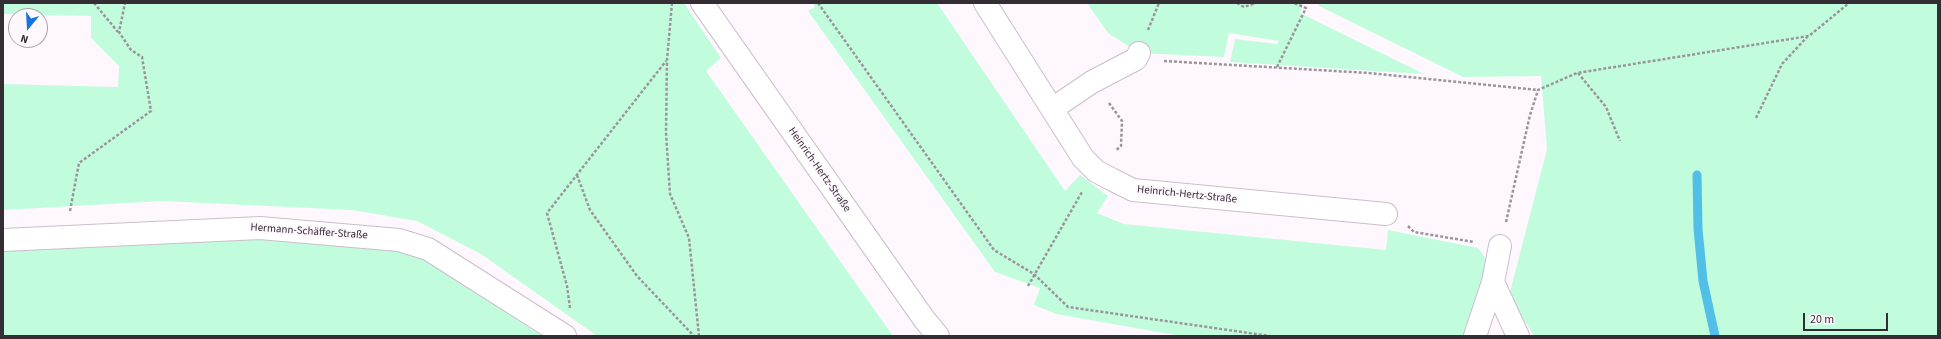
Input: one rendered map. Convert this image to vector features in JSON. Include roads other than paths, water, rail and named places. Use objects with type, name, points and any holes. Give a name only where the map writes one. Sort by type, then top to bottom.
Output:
[{"type":"street","name":"Heinrich-Hertz-Straße","points":[[702,3],[924,319],[938,336]]},
{"type":"street","name":"Heinrich-Hertz-Straße","points":[[985,3],[1083,158],[1096,171],[1133,190],[1386,214]]},
{"type":"street","points":[[1052,109],[1092,82],[1138,56]]},
{"type":"street","name":"Hermann-Schäffer-Straße","points":[[3,240],[260,228],[399,240],[428,249],[565,336]]},
{"type":"street","points":[[1475,336],[1493,282],[1500,246]]},
{"type":"street","points":[[1493,282],[1518,336]]},
{"type":"waterway","points":[[1697,175],[1698,229],[1703,281],[1715,336]]}]
